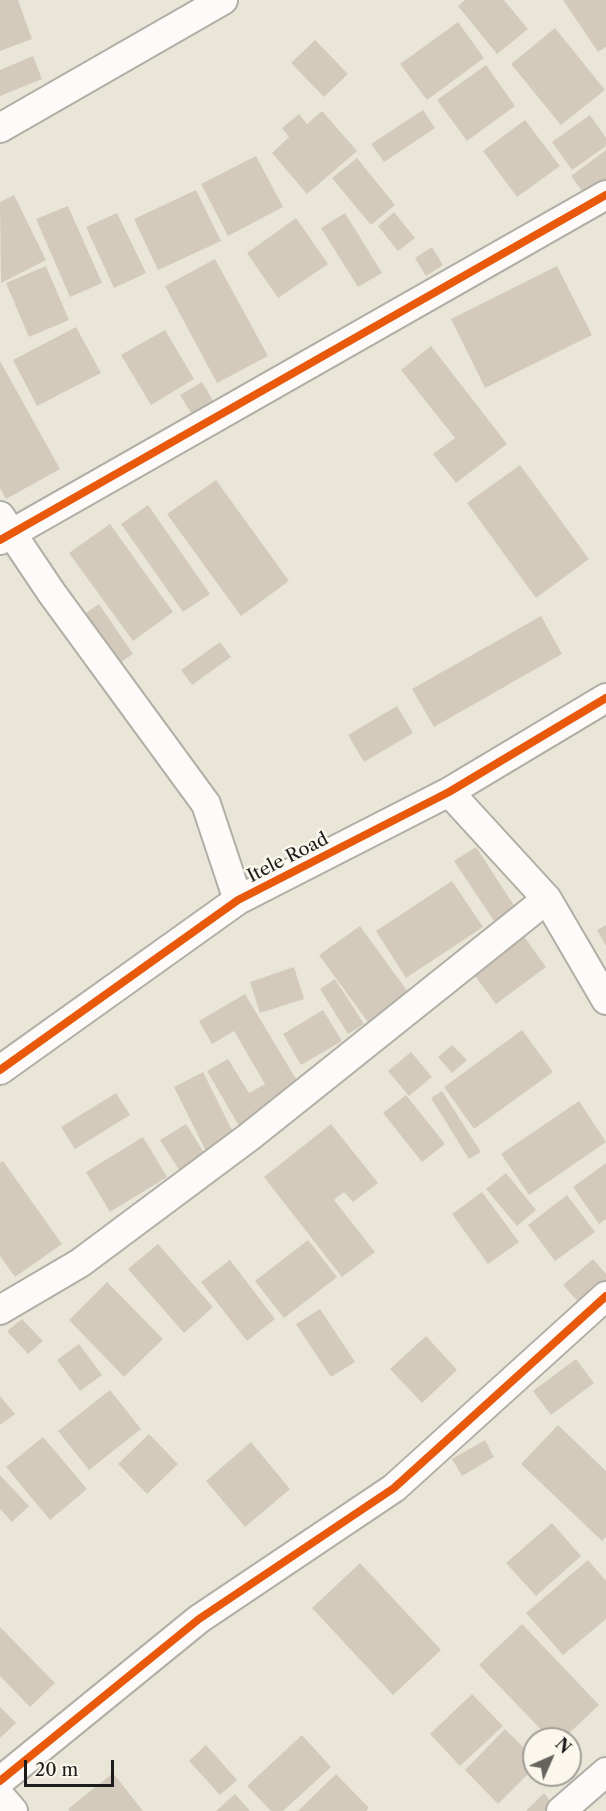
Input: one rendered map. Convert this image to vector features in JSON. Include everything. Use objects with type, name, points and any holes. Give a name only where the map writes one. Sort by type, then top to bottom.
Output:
[{"type":"street","points":[[0,129],[223,0]]},
{"type":"street","points":[[238,900],[206,804],[4,529],[606,195]]},
{"type":"street","name":"Itele Road","points":[[0,1070],[238,900],[449,792],[606,698]]},
{"type":"street","points":[[449,792],[547,899],[606,1000]]},
{"type":"street","points":[[0,1310],[80,1263],[249,1137],[547,899]]},
{"type":"street","points":[[0,1781],[199,1619],[394,1488],[606,1296]]},
{"type":"street","points":[[561,1811],[606,1772]]},
{"type":"street","points":[[0,1796],[14,1811]]},
{"type":"building","points":[[0,0],[18,0],[32,39],[0,51]]},
{"type":"building","points":[[465,0],[504,0],[528,29],[497,54],[458,6]]},
{"type":"building","points":[[563,0],[606,0],[606,47],[598,52]]},
{"type":"building","points":[[458,22],[484,58],[427,100],[400,64]]},
{"type":"building","points":[[555,28],[605,90],[561,125],[511,64]]},
{"type":"building","points":[[315,40],[348,74],[324,97],[291,63]]},
{"type":"building","points":[[33,56],[42,79],[0,96],[0,70]]},
{"type":"building","points":[[486,65],[515,106],[467,141],[437,100]]},
{"type":"building","points":[[423,110],[435,128],[384,162],[371,144]]},
{"type":"building","points":[[322,111],[357,151],[307,194],[272,153],[289,137],[282,128],[299,114],[307,124]]},
{"type":"building","points":[[590,115],[606,138],[606,146],[572,170],[552,142]]},
{"type":"building","points":[[525,120],[560,166],[517,197],[483,151]]},
{"type":"building","points":[[606,150],[606,182],[586,196],[571,176]]},
{"type":"building","points":[[256,156],[283,207],[228,236],[201,184]]},
{"type":"building","points":[[357,158],[395,205],[371,225],[332,178]]},
{"type":"building","points":[[196,190],[221,241],[158,270],[134,219]]},
{"type":"building","points":[[14,195],[46,260],[1,283],[0,202]]},
{"type":"building","points":[[68,206],[102,283],[70,297],[36,219]]},
{"type":"building","points":[[394,212],[415,238],[398,251],[378,226]]},
{"type":"building","points":[[117,213],[146,273],[114,288],[86,227]]},
{"type":"building","points":[[345,213],[382,273],[358,287],[321,228]]},
{"type":"building","points":[[296,218],[328,264],[278,298],[247,253]]},
{"type":"building","points":[[432,247],[443,265],[426,276],[415,258]]},
{"type":"building","points":[[215,259],[268,356],[217,383],[165,286]]},
{"type":"building","points":[[46,266],[69,320],[29,337],[6,283]]},
{"type":"building","points":[[557,266],[592,335],[485,388],[451,319]]},
{"type":"building","points":[[76,327],[101,373],[37,406],[13,360]]},
{"type":"building","points":[[165,330],[194,379],[151,405],[121,355]]},
{"type":"building","points":[[431,346],[507,444],[456,483],[433,454],[455,438],[401,370]]},
{"type":"building","points":[[0,361],[60,469],[6,499],[0,488]]},
{"type":"building","points":[[202,382],[215,404],[193,416],[180,395]]},
{"type":"building","points":[[520,465],[589,559],[536,598],[467,503]]},
{"type":"building","points":[[216,480],[289,581],[241,616],[167,514]]},
{"type":"building","points":[[148,505],[210,594],[183,612],[121,524]]},
{"type":"building","points":[[110,524],[173,612],[133,641],[69,553]]},
{"type":"building","points":[[99,604],[133,654],[118,664],[83,615]]},
{"type":"building","points":[[541,616],[562,654],[434,727],[412,689]]},
{"type":"building","points":[[220,642],[231,657],[192,685],[181,670]]},
{"type":"building","points":[[397,706],[413,733],[364,762],[348,735]]},
{"type":"building","points":[[476,847],[515,907],[494,921],[454,861]]},
{"type":"building","points":[[452,881],[483,927],[406,978],[376,931]]},
{"type":"building","points":[[606,925],[606,946],[597,930]]},
{"type":"building","points":[[360,926],[413,999],[373,1029],[319,955]]},
{"type":"building","points":[[523,935],[546,967],[496,1004],[472,972]]},
{"type":"building","points":[[294,967],[304,999],[260,1013],[250,982]]},
{"type":"building","points":[[335,979],[364,1024],[348,1034],[320,989]]},
{"type":"building","points":[[245,994],[302,1089],[239,1126],[207,1071],[228,1059],[249,1093],[265,1084],[234,1031],[212,1044],[199,1021]]},
{"type":"building","points":[[323,1010],[342,1041],[301,1065],[283,1034]]},
{"type":"building","points":[[522,1030],[553,1072],[474,1129],[444,1087]]},
{"type":"building","points":[[452,1045],[467,1060],[452,1073],[438,1057]]},
{"type":"building","points":[[411,1052],[432,1077],[409,1096],[388,1071]]},
{"type":"building","points":[[203,1072],[236,1138],[207,1153],[174,1087]]},
{"type":"building","points":[[442,1091],[481,1152],[469,1159],[431,1098]]},
{"type":"building","points":[[116,1093],[130,1115],[75,1149],[61,1127]]},
{"type":"building","points":[[406,1095],[445,1144],[422,1162],[383,1113]]},
{"type":"building","points":[[579,1101],[606,1142],[529,1195],[501,1154]]},
{"type":"building","points":[[186,1124],[206,1156],[181,1173],[160,1140]]},
{"type":"building","points":[[331,1124],[378,1183],[353,1202],[344,1192],[334,1200],[375,1252],[342,1277],[264,1177]]},
{"type":"building","points":[[143,1137],[167,1177],[110,1212],[86,1172]]},
{"type":"building","points":[[3,1161],[62,1244],[15,1277],[0,1256],[0,1163]]},
{"type":"building","points":[[606,1163],[606,1219],[599,1224],[573,1187]]},
{"type":"building","points":[[506,1173],[536,1210],[517,1226],[486,1189]]},
{"type":"building","points":[[482,1192],[519,1242],[488,1264],[452,1214]]},
{"type":"building","points":[[567,1195],[595,1232],[555,1261],[528,1225]]},
{"type":"building","points":[[308,1240],[337,1277],[284,1318],[255,1281]]},
{"type":"building","points":[[158,1244],[213,1307],[184,1333],[128,1269]]},
{"type":"building","points":[[593,1259],[606,1274],[606,1281],[580,1304],[563,1285]]},
{"type":"building","points":[[230,1260],[275,1319],[247,1341],[201,1282]]},
{"type":"building","points":[[107,1282],[163,1339],[124,1377],[69,1320]]},
{"type":"building","points":[[320,1309],[355,1362],[331,1377],[296,1324]]},
{"type":"building","points":[[22,1319],[43,1341],[28,1354],[7,1331]]},
{"type":"building","points":[[426,1336],[457,1370],[422,1403],[390,1369]]},
{"type":"building","points":[[79,1344],[102,1375],[80,1391],[57,1360]]},
{"type":"building","points":[[576,1359],[594,1383],[551,1415],[533,1391]]},
{"type":"building","points":[[110,1390],[141,1429],[89,1470],[58,1431]]},
{"type":"building","points":[[0,1396],[15,1414],[0,1425]]},
{"type":"building","points":[[558,1425],[606,1471],[606,1537],[602,1541],[521,1464]]},
{"type":"building","points":[[149,1434],[178,1464],[147,1494],[118,1464]]},
{"type":"building","points":[[43,1437],[87,1489],[50,1520],[6,1467]]},
{"type":"building","points":[[485,1440],[494,1457],[462,1476],[452,1459]]},
{"type":"building","points":[[251,1442],[290,1489],[245,1527],[206,1481]]},
{"type":"building","points":[[0,1475],[29,1506],[12,1522],[0,1509]]},
{"type":"building","points":[[552,1523],[581,1556],[536,1596],[506,1563]]},
{"type":"building","points":[[588,1560],[606,1581],[606,1619],[563,1655],[526,1613]]},
{"type":"building","points":[[360,1563],[441,1650],[393,1695],[312,1608]]},
{"type":"building","points":[[522,1624],[599,1705],[576,1727],[538,1727],[479,1665]]},
{"type":"building","points":[[0,1627],[55,1683],[30,1707],[0,1676]]},
{"type":"building","points":[[472,1694],[503,1726],[460,1766],[430,1734]]},
{"type":"building","points":[[0,1707],[16,1723],[0,1738]]},
{"type":"building","points":[[505,1729],[522,1746],[522,1780],[498,1804],[465,1770]]},
{"type":"building","points":[[302,1735],[331,1767],[283,1811],[271,1811],[247,1786]]},
{"type":"building","points":[[206,1745],[237,1780],[220,1795],[189,1761]]},
{"type":"building","points":[[113,1773],[143,1811],[70,1811],[68,1809]]},
{"type":"building","points":[[336,1774],[369,1808],[366,1811],[298,1811]]},
{"type":"building","points":[[544,1793],[552,1803],[544,1811],[526,1811]]},
{"type":"building","points":[[235,1794],[250,1811],[216,1811]]},
{"type":"cycle path","points":[[0,540],[606,195]]},
{"type":"cycle path","points":[[0,1070],[238,900],[449,792],[606,698]]},
{"type":"cycle path","points":[[0,1781],[199,1619],[394,1488],[606,1296]]}]
